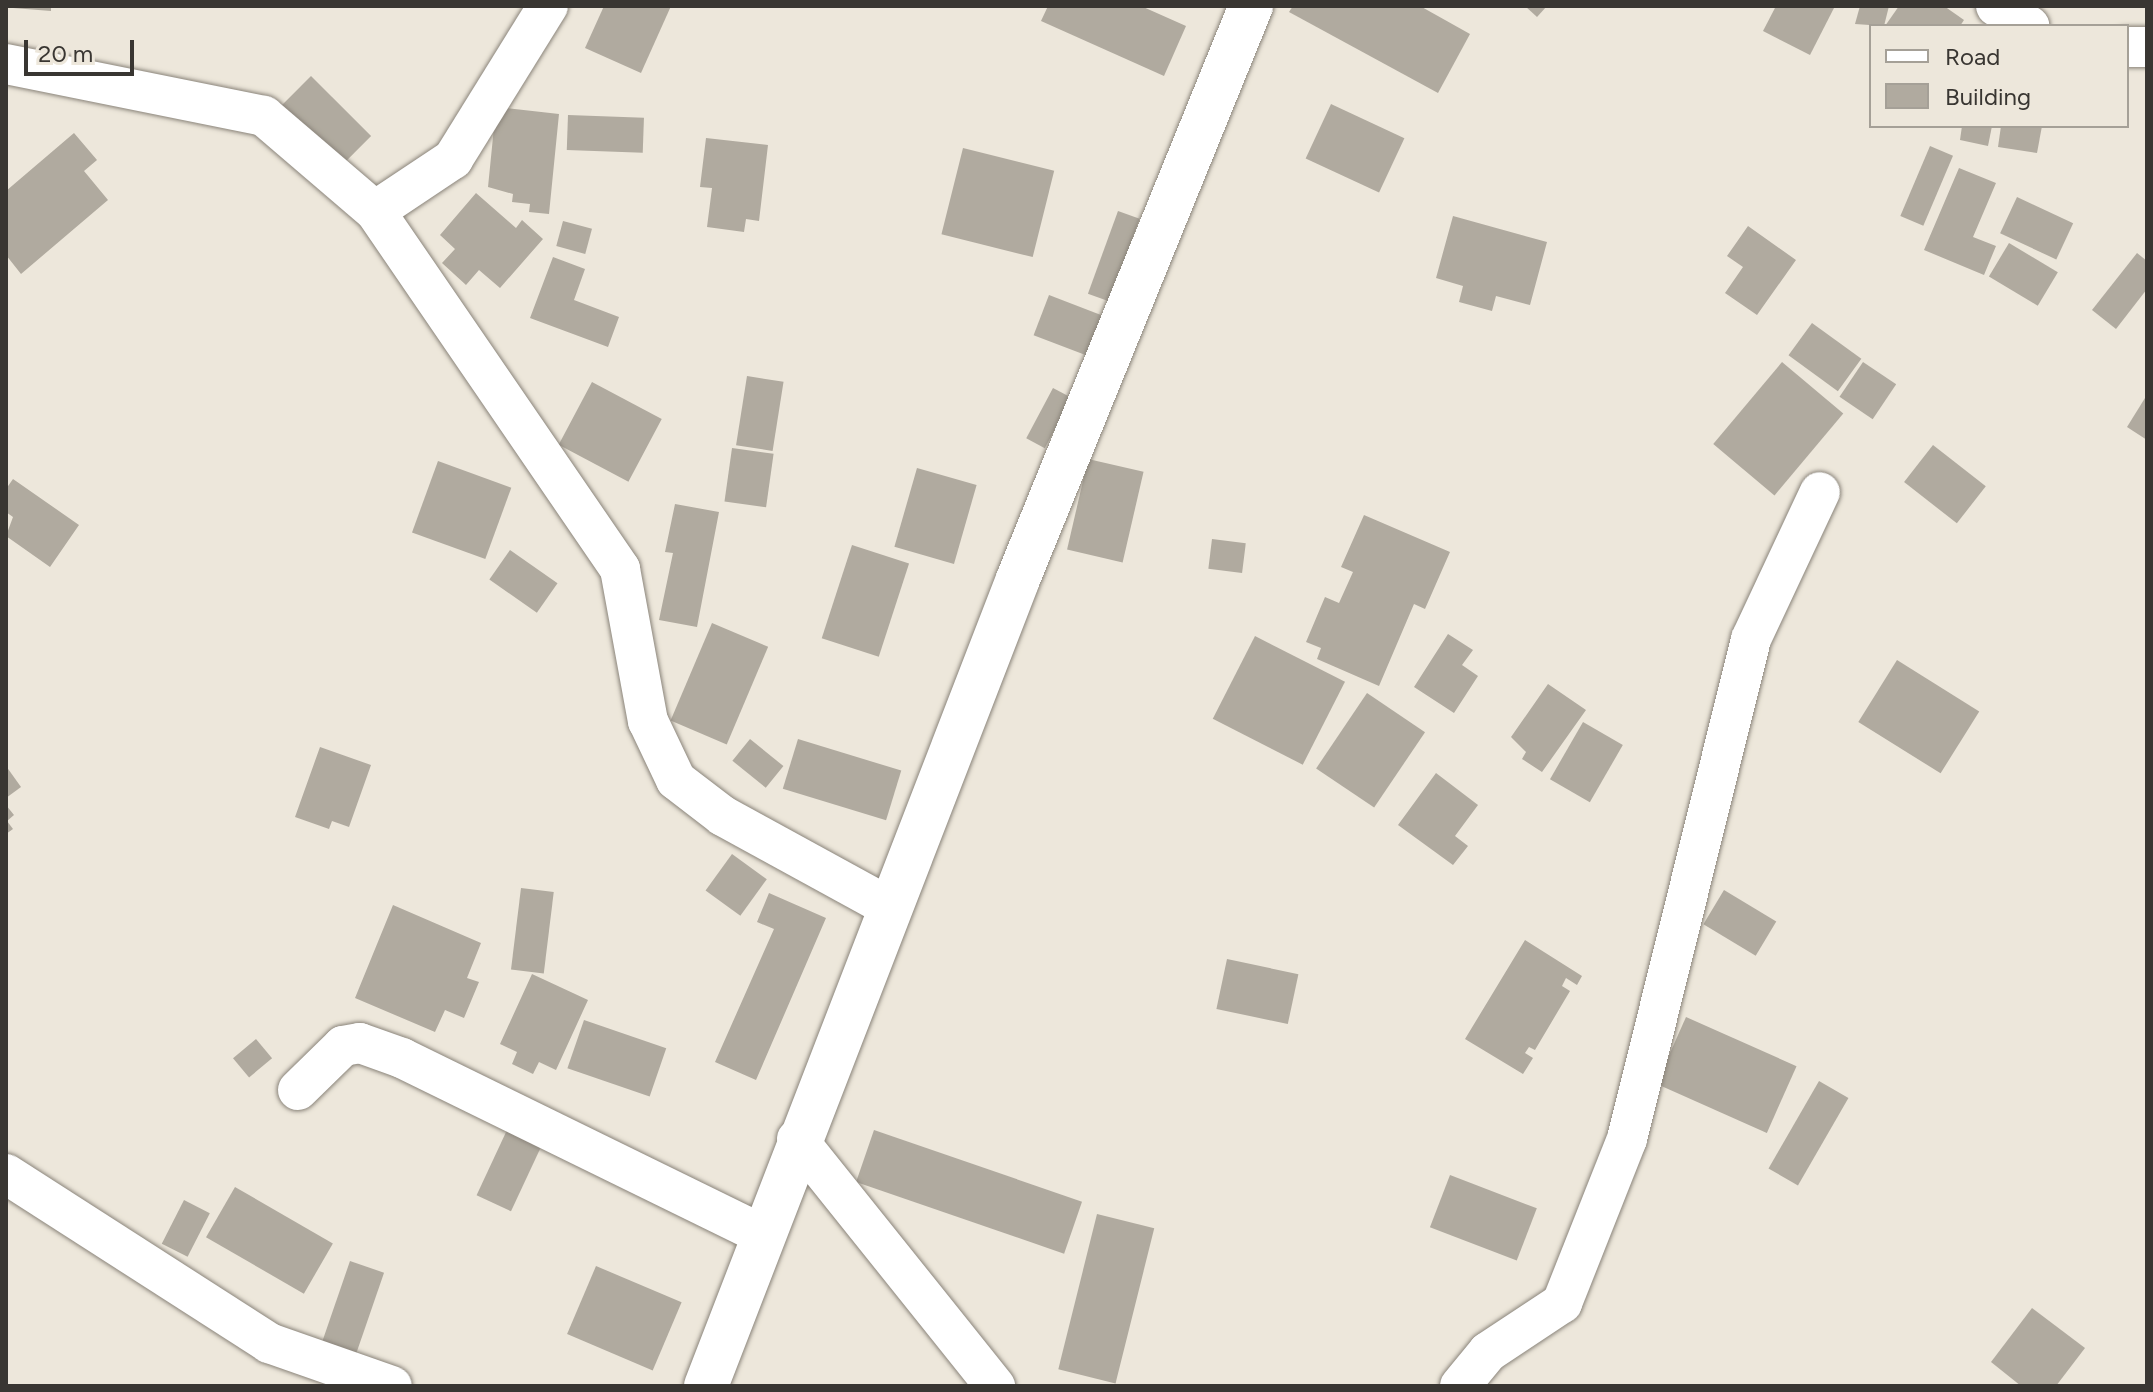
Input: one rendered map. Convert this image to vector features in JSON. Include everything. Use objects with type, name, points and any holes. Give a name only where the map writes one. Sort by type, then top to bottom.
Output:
[{"type":"street","points":[[375,211],[453,159],[548,6]]},
{"type":"street","points":[[706,1386],[797,1139],[1251,6]]},
{"type":"street","points":[[1996,6],[2026,24]]},
{"type":"street","points":[[6,64],[264,116],[375,211],[620,569],[648,721],[676,780],[723,816],[889,907]]},
{"type":"street","points":[[1460,1386],[1488,1352],[1562,1303],[1627,1139],[1751,639],[1820,492]]},
{"type":"street","points":[[298,1090],[343,1046],[360,1043],[402,1058],[762,1234]]},
{"type":"street","points":[[797,1139],[995,1386]]},
{"type":"street","points":[[6,1174],[269,1343],[392,1386]]},
{"type":"building","points":[[51,6],[51,11],[13,8]]},
{"type":"building","points":[[604,6],[671,6],[641,73],[585,48]]},
{"type":"building","points":[[1048,6],[1141,6],[1186,26],[1164,76],[1041,21]]},
{"type":"building","points":[[1293,6],[1420,6],[1470,34],[1438,93],[1289,12]]},
{"type":"building","points":[[1525,6],[1547,6],[1537,17]]},
{"type":"building","points":[[1776,6],[1835,6],[1810,55],[1763,31]]},
{"type":"building","points":[[1860,6],[1889,6],[1884,24],[1855,24]]},
{"type":"building","points":[[1899,6],[1944,6],[1964,20],[1961,24],[1886,24]]},
{"type":"building","points":[[311,76],[371,136],[341,167],[281,106]]},
{"type":"building","points":[[1331,104],[1404,138],[1379,193],[1306,158]]},
{"type":"building","points":[[496,107],[559,114],[549,214],[529,212],[530,204],[512,202],[513,194],[488,187]]},
{"type":"building","points":[[568,115],[644,118],[643,153],[567,150]]},
{"type":"building","points":[[1962,128],[1992,128],[1988,146],[1960,140]]},
{"type":"building","points":[[2001,128],[2042,128],[2037,153],[1998,147]]},
{"type":"building","points":[[74,133],[97,160],[84,171],[108,200],[21,274],[6,255],[6,191]]},
{"type":"building","points":[[706,138],[768,145],[759,221],[746,219],[744,232],[707,227],[712,188],[700,187]]},
{"type":"building","points":[[1930,146],[1953,156],[1923,226],[1900,216]]},
{"type":"building","points":[[963,148],[1054,171],[1033,257],[941,234]]},
{"type":"building","points":[[1959,168],[1996,183],[1973,237],[1996,246],[1984,275],[1924,250]]},
{"type":"building","points":[[476,193],[516,228],[522,220],[543,239],[500,288],[479,270],[466,285],[442,263],[455,249],[440,235]]},
{"type":"building","points":[[2017,197],[2073,223],[2056,259],[2000,233]]},
{"type":"building","points":[[1118,211],[1140,219],[1110,302],[1088,294]]},
{"type":"building","points":[[1453,216],[1547,242],[1530,305],[1496,296],[1492,311],[1459,302],[1463,286],[1436,278]]},
{"type":"building","points":[[563,221],[592,229],[585,254],[556,246]]},
{"type":"building","points":[[1748,226],[1796,260],[1757,315],[1725,293],[1743,267],[1727,256]]},
{"type":"building","points":[[2009,243],[2058,272],[2038,306],[1989,276]]},
{"type":"building","points":[[2137,253],[2147,261],[2147,289],[2116,329],[2092,310]]},
{"type":"building","points":[[553,257],[585,269],[574,300],[619,317],[608,347],[530,318]]},
{"type":"building","points":[[1049,295],[1109,318],[1093,358],[1034,335]]},
{"type":"building","points":[[1812,323],[1861,359],[1838,391],[1788,355]]},
{"type":"building","points":[[1782,362],[1843,413],[1775,495],[1713,444]]},
{"type":"building","points":[[1863,362],[1896,384],[1873,419],[1840,397]]},
{"type":"building","points":[[747,376],[784,382],[773,451],[736,445]]},
{"type":"building","points":[[592,382],[662,419],[628,482],[559,445]]},
{"type":"building","points":[[1053,388],[1072,398],[1045,448],[1026,438]]},
{"type":"building","points":[[2145,398],[2147,400],[2147,440],[2127,427]]},
{"type":"building","points":[[1933,445],[1986,486],[1957,523],[1904,482]]},
{"type":"building","points":[[732,448],[774,454],[766,507],[724,501]]},
{"type":"building","points":[[1088,459],[1144,472],[1123,562],[1067,550]]},
{"type":"building","points":[[438,461],[511,488],[485,559],[412,532]]},
{"type":"building","points":[[917,468],[977,485],[954,564],[894,547]]},
{"type":"building","points":[[13,479],[79,525],[50,567],[6,536],[13,517],[6,512],[6,489]]},
{"type":"building","points":[[675,504],[719,512],[697,627],[659,620],[673,553],[665,552]]},
{"type":"building","points":[[1364,515],[1450,552],[1425,609],[1414,604],[1379,686],[1317,659],[1321,648],[1306,642],[1325,597],[1339,603],[1353,572],[1341,567]]},
{"type":"building","points":[[1212,539],[1246,543],[1242,573],[1208,569]]},
{"type":"building","points":[[852,545],[909,564],[879,657],[822,638]]},
{"type":"building","points":[[510,550],[558,583],[537,613],[489,579]]},
{"type":"building","points":[[712,623],[768,647],[727,744],[671,721]]},
{"type":"building","points":[[1448,634],[1473,650],[1462,665],[1478,676],[1454,713],[1414,687]]},
{"type":"building","points":[[1255,636],[1345,682],[1303,765],[1213,719]]},
{"type":"building","points":[[1897,660],[1979,711],[1941,773],[1858,722]]},
{"type":"building","points":[[1548,684],[1586,710],[1542,772],[1522,759],[1526,752],[1511,737]]},
{"type":"building","points":[[1367,693],[1425,732],[1374,808],[1316,768]]},
{"type":"building","points":[[1583,722],[1623,745],[1590,802],[1550,779]]},
{"type":"building","points":[[750,739],[783,766],[766,788],[732,761]]},
{"type":"building","points":[[798,739],[901,771],[886,820],[783,789]]},
{"type":"building","points":[[320,747],[371,765],[349,827],[332,821],[329,829],[295,817]]},
{"type":"building","points":[[6,766],[21,787],[6,798]]},
{"type":"building","points":[[1436,773],[1478,805],[1455,836],[1468,846],[1453,865],[1398,825]]},
{"type":"building","points":[[6,805],[14,815],[7,821],[13,829],[6,834]]},
{"type":"building","points":[[732,854],[767,879],[740,916],[706,890]]},
{"type":"building","points":[[521,888],[554,892],[544,973],[511,969]]},
{"type":"building","points":[[1724,890],[1776,921],[1756,956],[1703,924]]},
{"type":"building","points":[[769,893],[826,918],[756,1080],[715,1062],[774,929],[757,922]]},
{"type":"building","points":[[393,905],[481,943],[467,978],[479,982],[464,1018],[445,1010],[435,1032],[355,998]]},
{"type":"building","points":[[1525,940],[1582,976],[1577,985],[1566,978],[1562,986],[1570,991],[1535,1050],[1529,1047],[1525,1053],[1533,1058],[1523,1074],[1465,1039]]},
{"type":"building","points":[[1227,959],[1298,974],[1288,1024],[1216,1009]]},
{"type":"building","points":[[532,974],[588,1000],[556,1070],[539,1062],[533,1074],[512,1064],[517,1052],[500,1044]]},
{"type":"building","points":[[1686,1017],[1797,1066],[1767,1133],[1656,1084]]},
{"type":"building","points":[[584,1020],[666,1048],[650,1097],[567,1068]]},
{"type":"building","points":[[256,1039],[272,1058],[249,1077],[233,1058]]},
{"type":"building","points":[[1819,1081],[1848,1098],[1798,1185],[1768,1168]]},
{"type":"building","points":[[507,1130],[541,1146],[511,1211],[477,1195]]},
{"type":"building","points":[[874,1130],[1082,1202],[1064,1254],[856,1182]]},
{"type":"building","points":[[1450,1175],[1537,1208],[1517,1261],[1430,1227]]},
{"type":"building","points":[[235,1187],[333,1244],[304,1294],[206,1237]]},
{"type":"building","points":[[184,1200],[210,1213],[188,1257],[162,1244]]},
{"type":"building","points":[[1097,1214],[1154,1228],[1116,1384],[1058,1369]]},
{"type":"building","points":[[350,1261],[384,1273],[356,1355],[322,1343]]},
{"type":"building","points":[[596,1266],[682,1302],[653,1370],[567,1334]]},
{"type":"building","points":[[2032,1308],[2085,1348],[2056,1386],[2021,1386],[1991,1362]]}]
